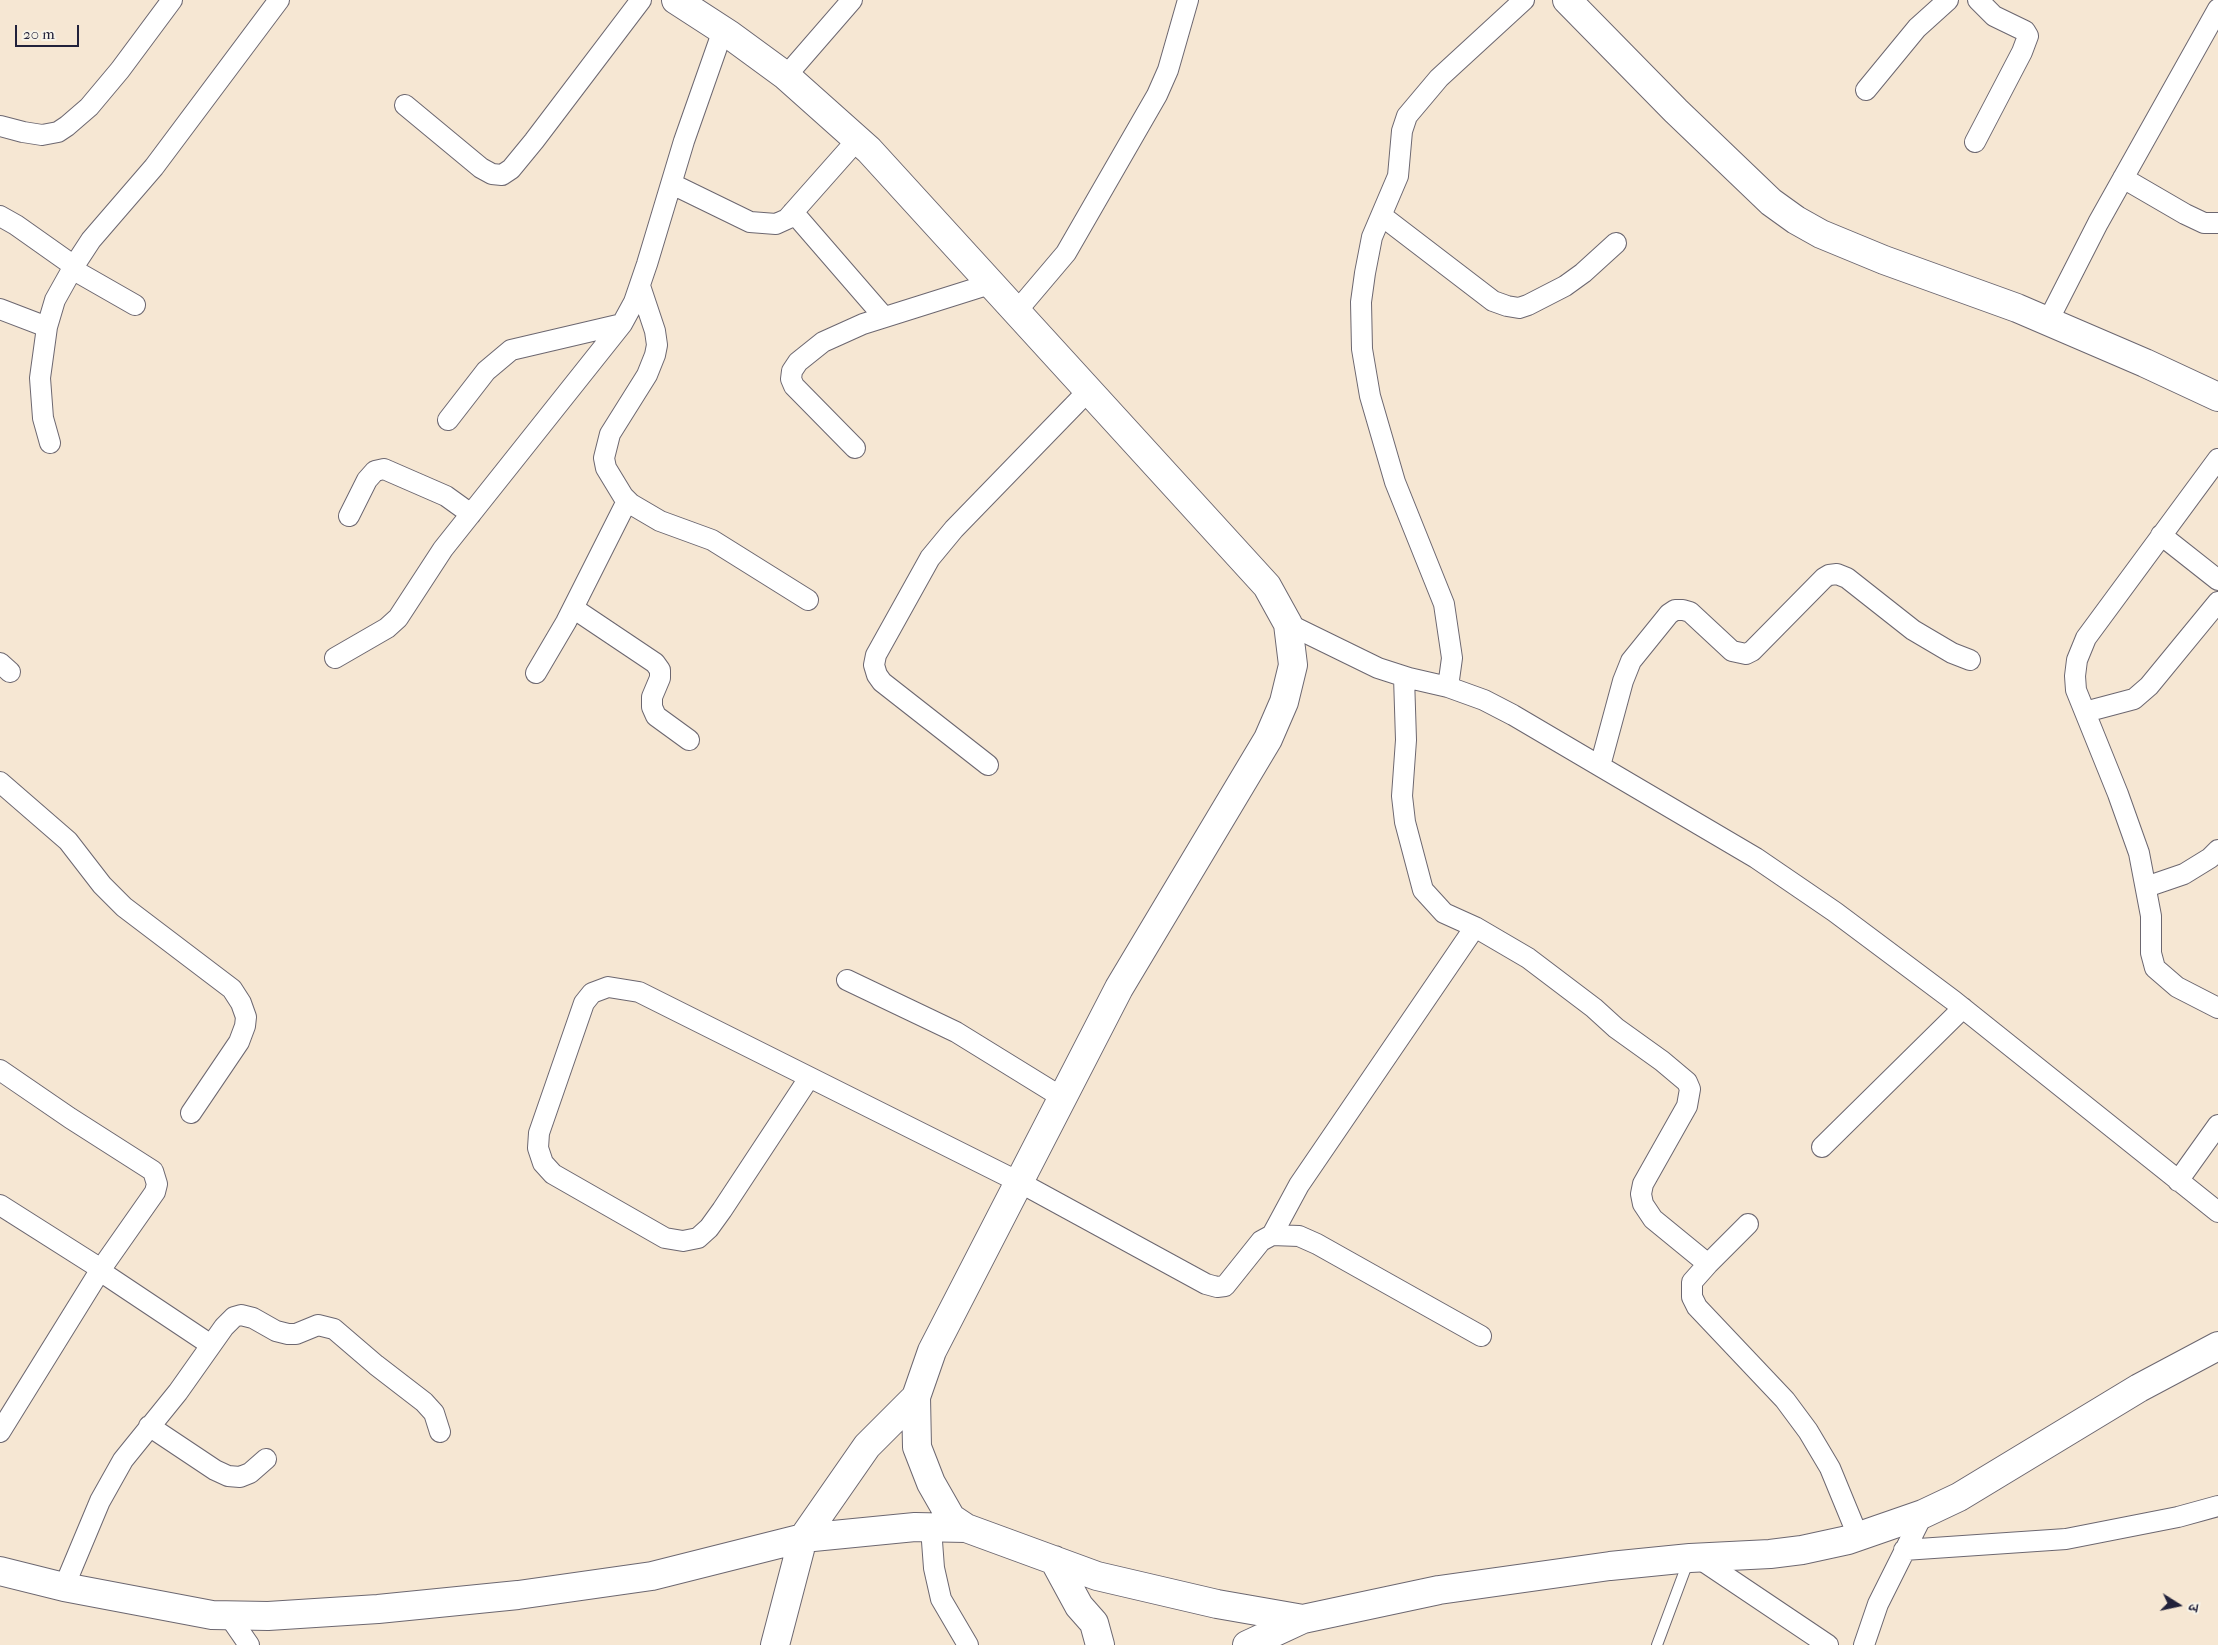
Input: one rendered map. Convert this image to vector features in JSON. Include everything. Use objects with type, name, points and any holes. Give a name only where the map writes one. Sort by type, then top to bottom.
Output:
[{"type":"street","points":[[0,126],[42,135],[58,132],[67,126],[89,107],[120,70],[172,0]]},
{"type":"street","points":[[50,443],[43,418],[40,378],[47,326],[55,300],[73,267],[110,216],[154,166],[279,0]]},
{"type":"street","points":[[405,105],[481,168],[492,174],[502,175],[512,169],[641,0]]},
{"type":"street","points":[[676,0],[723,30],[786,76],[869,150],[1267,586],[1288,624],[1293,665],[1284,702],[1268,739],[1119,988],[932,1351],[916,1397],[917,1447],[931,1483],[951,1518],[966,1528],[1097,1576],[1217,1604],[1302,1618]]},
{"type":"street","points":[[786,76],[852,0]]},
{"type":"street","points":[[1016,312],[1066,254],[1157,96],[1168,70],[1188,0]]},
{"type":"street","points":[[1448,687],[1452,658],[1444,604],[1395,482],[1370,396],[1362,349],[1361,302],[1372,237],[1398,176],[1402,130],[1407,116],[1439,78],[1524,0]]},
{"type":"street","points":[[1567,0],[1723,156],[1771,202],[1796,220],[1821,234],[1884,260],[2048,322],[2145,363],[2218,398]]},
{"type":"street","points":[[1866,90],[1917,28],[1948,0]]},
{"type":"street","points":[[1975,142],[2022,52],[2028,36],[2025,30],[1994,16],[1978,0]]},
{"type":"street","points":[[2048,322],[2072,272],[2218,9]]},
{"type":"street","points":[[335,658],[387,628],[398,618],[443,549],[622,324],[640,286],[684,141],[723,30]]},
{"type":"street","points":[[672,184],[750,222],[776,224],[787,219],[858,140]]},
{"type":"street","points":[[2124,178],[2185,214],[2204,222],[2218,223]]},
{"type":"street","points":[[793,212],[884,317]]},
{"type":"street","points":[[0,216],[16,225],[73,267],[135,305]]},
{"type":"street","points":[[1382,216],[1494,301],[1519,308],[1565,286],[1583,273],[1616,243]]},
{"type":"street","points":[[855,448],[794,386],[791,379],[792,371],[798,362],[823,342],[884,317],[990,284]]},
{"type":"street","points":[[640,286],[655,331],[657,345],[647,375],[610,434],[604,458],[606,468],[627,500],[645,514],[712,540],[808,600]]},
{"type":"street","points":[[0,309],[47,326]]},
{"type":"street","points":[[448,420],[486,371],[512,350],[622,324]]},
{"type":"street","points":[[988,765],[882,682],[876,674],[874,665],[876,654],[930,558],[942,543],[1088,391]]},
{"type":"street","points":[[2218,460],[2086,638],[2077,660],[2074,676],[2076,690],[2121,802],[2139,853],[2151,916],[2151,953],[2155,968],[2177,987],[2218,1008]]},
{"type":"street","points":[[349,516],[367,480],[375,471],[384,469],[446,496],[471,514]]},
{"type":"street","points":[[536,673],[573,608],[627,500]]},
{"type":"street","points":[[2161,535],[2218,580]]},
{"type":"street","points":[[1600,766],[1623,681],[1631,661],[1674,610],[1690,612],[1732,651],[1746,654],[1752,651],[1824,578],[1837,574],[1847,578],[1913,630],[1970,660]]},
{"type":"street","points":[[2085,712],[2134,699],[2149,686],[2218,602]]},
{"type":"street","points":[[573,608],[655,664],[660,670],[660,678],[652,697],[652,707],[656,716],[689,740]]},
{"type":"street","points":[[1288,624],[1378,668],[1404,677],[1448,687],[1484,700],[1513,715],[1756,858],[1835,912],[1963,1008],[2218,1212]]},
{"type":"street","points":[[1404,677],[1406,740],[1402,796],[1412,854],[1423,890],[1444,913],[1474,927],[1528,958],[1687,1082],[1690,1089],[1687,1106],[1643,1184],[1641,1194],[1643,1204],[1654,1219],[1708,1264]]},
{"type":"street","points":[[0,782],[68,841],[102,885],[124,907],[232,989],[241,1003],[246,1017],[239,1042],[191,1113]]},
{"type":"street","points":[[2146,887],[2184,874],[2210,858],[2218,850]]},
{"type":"street","points":[[1272,1235],[1300,1185],[1474,927]]},
{"type":"street","points":[[847,980],[956,1032],[1063,1098]]},
{"type":"street","points":[[809,1078],[718,1216],[698,1238],[683,1241],[665,1238],[553,1174],[543,1163],[538,1148],[538,1133],[584,1003],[592,993],[608,987],[639,992],[1019,1182],[1206,1284],[1217,1287],[1225,1286],[1261,1241],[1272,1235],[1299,1236],[1317,1244],[1481,1336]]},
{"type":"street","points":[[1822,1147],[1963,1008]]},
{"type":"street","points":[[0,1070],[153,1171],[157,1184],[155,1192],[101,1270],[0,1432]]},
{"type":"street","points":[[2178,1181],[2218,1124]]},
{"type":"street","points":[[0,1205],[101,1270],[211,1345]]},
{"type":"street","points":[[1748,1224],[1692,1282],[1692,1297],[1697,1307],[1785,1400],[1808,1431],[1830,1468],[1858,1536]]},
{"type":"street","points":[[64,1587],[100,1501],[123,1460],[178,1392],[224,1327],[234,1317],[241,1315],[253,1318],[276,1331],[288,1334],[296,1334],[318,1326],[328,1326],[334,1329],[376,1365],[424,1402],[434,1413],[440,1432]]},
{"type":"street","points":[[1247,1645],[1302,1618],[1439,1590],[1610,1566],[1802,1550],[1858,1536],[1923,1514],[1959,1497],[2138,1388],[2218,1346]]},
{"type":"street","points":[[775,1645],[803,1538],[868,1446],[916,1397]]},
{"type":"street","points":[[149,1426],[215,1470],[228,1476],[240,1477],[250,1473],[266,1458]]},
{"type":"street","points":[[1904,1550],[2066,1539],[2159,1521],[2218,1506]]},
{"type":"street","points":[[1864,1645],[1878,1604],[1923,1514]]},
{"type":"street","points":[[932,1528],[934,1568],[941,1599],[968,1645]]},
{"type":"street","points":[[0,1571],[16,1573],[64,1587],[212,1615],[268,1616],[378,1609],[518,1595],[652,1576],[803,1538],[850,1532],[966,1528]]},
{"type":"street","points":[[1694,1558],[1828,1645]]},
{"type":"street","points":[[1054,1560],[1079,1606],[1094,1623],[1100,1645]]},
{"type":"street","points":[[229,1616],[249,1645]]},
{"type":"lane","points":[[1658,1645],[1694,1558]]}]
